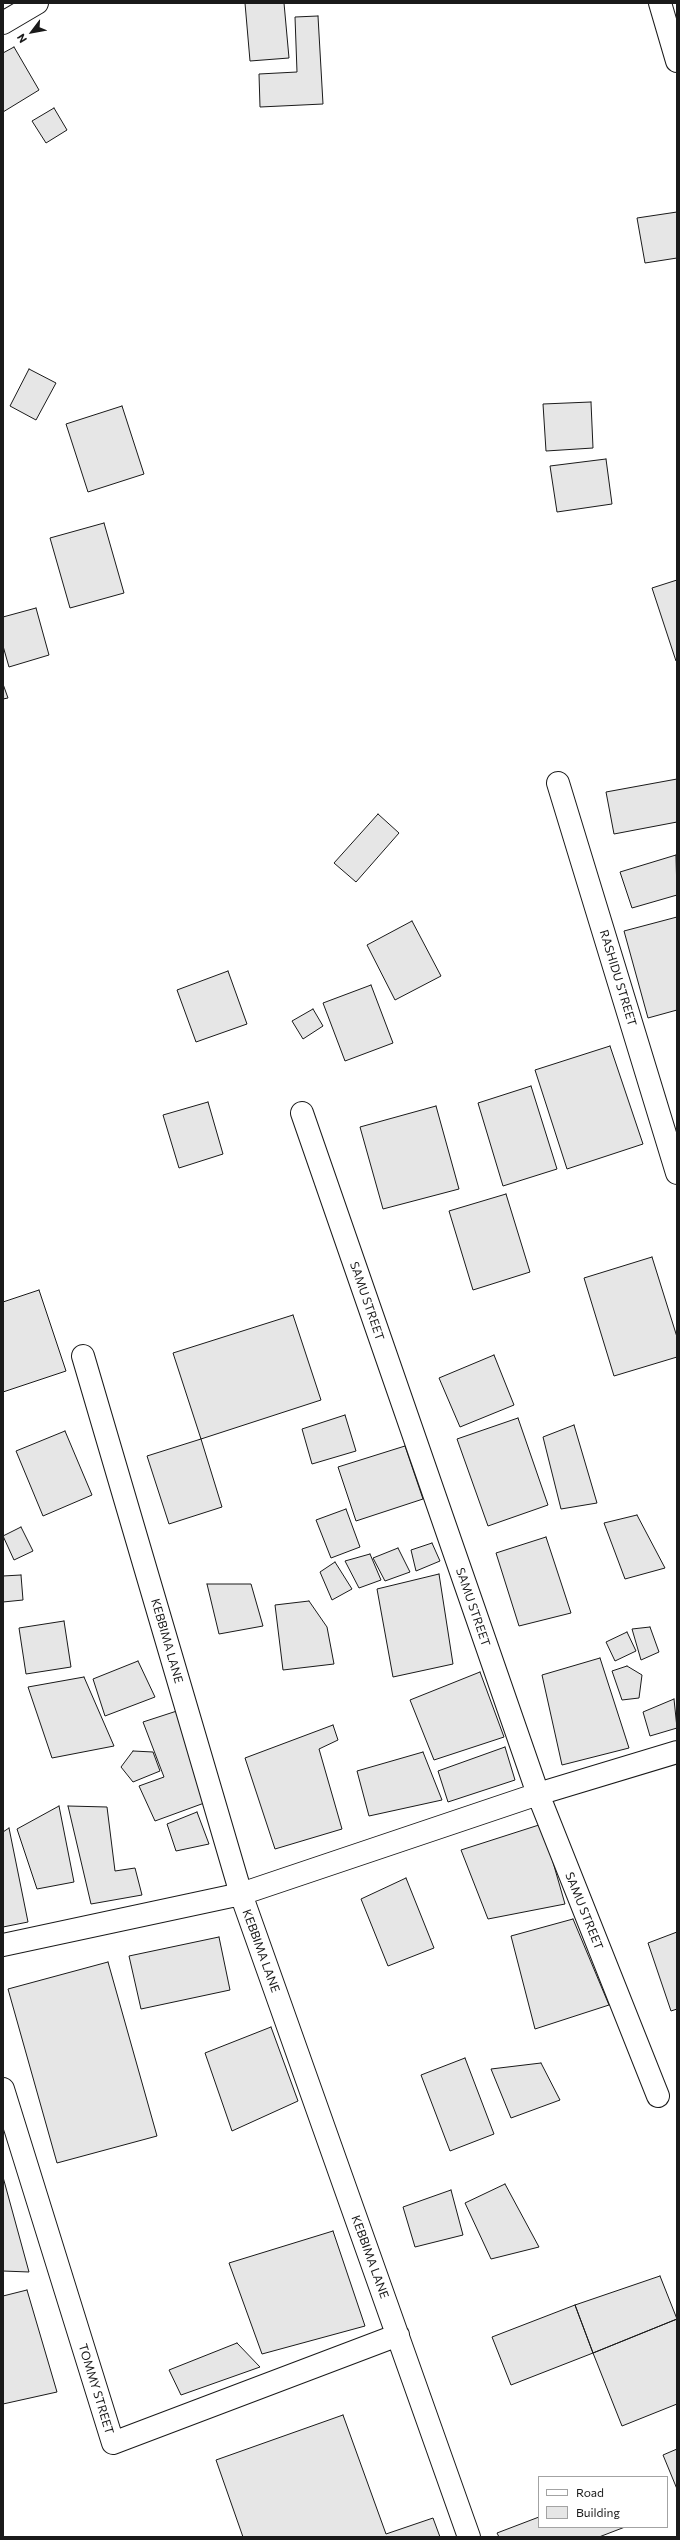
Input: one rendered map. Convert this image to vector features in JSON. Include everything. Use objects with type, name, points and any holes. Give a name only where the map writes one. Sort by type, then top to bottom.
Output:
[{"type":"street","points":[[3,23],[37,3]]},
{"type":"street","points":[[660,3],[677,61]]},
{"type":"street","name":"RASHIDU STREET","points":[[558,783],[677,1173]]},
{"type":"street","name":"SAMU STREET","points":[[302,1113],[538,1794],[658,2096]]},
{"type":"street","name":"KEBBIMA LANE","points":[[83,1356],[241,1894],[469,2537]]},
{"type":"street","points":[[3,1944],[241,1894],[538,1794],[677,1752]]},
{"type":"street","name":"TOMMY STREET","points":[[3,2089],[113,2443],[398,2335]]},
{"type":"building","points":[[245,3],[284,3],[289,58],[250,61]]},
{"type":"building","points":[[318,16],[323,104],[260,107],[259,74],[297,72],[295,17]]},
{"type":"building","points":[[14,47],[39,90],[3,112],[3,53]]},
{"type":"building","points":[[54,108],[67,130],[46,143],[32,121]]},
{"type":"building","points":[[677,212],[677,258],[645,263],[637,218]]},
{"type":"building","points":[[29,369],[56,383],[36,420],[10,406]]},
{"type":"building","points":[[591,402],[593,448],[546,451],[543,404]]},
{"type":"building","points":[[122,406],[144,474],[88,492],[66,424]]},
{"type":"building","points":[[606,459],[612,504],[557,512],[550,466]]},
{"type":"building","points":[[104,523],[124,593],[70,608],[50,538]]},
{"type":"building","points":[[677,580],[677,661],[676,661],[652,588]]},
{"type":"building","points":[[36,608],[49,655],[9,667],[3,646],[3,617]]},
{"type":"building","points":[[3,684],[8,698],[3,699]]},
{"type":"building","points":[[677,779],[677,822],[614,834],[606,792]]},
{"type":"building","points":[[378,814],[399,833],[356,882],[334,863]]},
{"type":"building","points":[[676,855],[677,895],[632,908],[620,872]]},
{"type":"building","points":[[677,917],[677,1010],[648,1018],[624,931]]},
{"type":"building","points":[[412,921],[441,976],[395,1000],[367,945]]},
{"type":"building","points":[[228,971],[247,1024],[196,1042],[177,990]]},
{"type":"building","points":[[371,985],[393,1043],[345,1061],[323,1003]]},
{"type":"building","points":[[313,1009],[323,1026],[303,1039],[292,1021]]},
{"type":"building","points":[[610,1046],[643,1144],[567,1169],[535,1070]]},
{"type":"building","points":[[531,1086],[557,1169],[503,1186],[478,1103]]},
{"type":"building","points":[[208,1102],[223,1154],[179,1168],[163,1115]]},
{"type":"building","points":[[436,1106],[459,1189],[383,1209],[360,1127]]},
{"type":"building","points":[[506,1194],[530,1272],[473,1290],[449,1211]]},
{"type":"building","points":[[652,1257],[677,1337],[677,1357],[614,1376],[584,1278]]},
{"type":"building","points":[[39,1290],[66,1371],[3,1392],[3,1302]]},
{"type":"building","points":[[293,1315],[321,1400],[201,1439],[173,1353]]},
{"type":"building","points":[[494,1355],[514,1405],[460,1427],[439,1378]]},
{"type":"building","points":[[345,1415],[356,1451],[312,1464],[302,1429]]},
{"type":"building","points":[[518,1418],[548,1505],[488,1526],[457,1439]]},
{"type":"building","points":[[574,1425],[597,1503],[561,1509],[543,1437]]},
{"type":"building","points":[[65,1431],[92,1495],[43,1516],[16,1451]]},
{"type":"building","points":[[201,1439],[222,1507],[169,1524],[147,1456]]},
{"type":"building","points":[[405,1446],[423,1499],[356,1521],[338,1467]]},
{"type":"building","points":[[346,1509],[360,1547],[331,1558],[316,1520]]},
{"type":"building","points":[[637,1515],[665,1568],[625,1579],[604,1523]]},
{"type":"building","points":[[21,1527],[33,1551],[14,1560],[3,1536]]},
{"type":"building","points":[[546,1537],[571,1613],[519,1626],[496,1553]]},
{"type":"building","points":[[432,1543],[440,1561],[416,1571],[411,1550]]},
{"type":"building","points":[[398,1548],[410,1572],[385,1581],[373,1558]]},
{"type":"building","points":[[370,1554],[381,1580],[359,1588],[345,1561]]},
{"type":"building","points":[[335,1562],[352,1589],[332,1600],[320,1572]]},
{"type":"building","points":[[439,1574],[453,1664],[393,1677],[377,1589]]},
{"type":"building","points":[[21,1575],[23,1600],[3,1602],[3,1576]]},
{"type":"building","points":[[207,1584],[251,1584],[263,1626],[219,1634]]},
{"type":"building","points":[[309,1601],[327,1627],[334,1664],[283,1670],[275,1605]]},
{"type":"building","points":[[64,1621],[71,1667],[26,1674],[19,1628]]},
{"type":"building","points":[[650,1627],[659,1652],[641,1660],[632,1629]]},
{"type":"building","points":[[627,1632],[636,1651],[615,1661],[606,1642]]},
{"type":"building","points":[[600,1658],[629,1748],[562,1765],[542,1675]]},
{"type":"building","points":[[138,1661],[155,1697],[105,1716],[93,1679]]},
{"type":"building","points":[[627,1666],[642,1675],[639,1698],[622,1700],[612,1671]]},
{"type":"building","points":[[480,1672],[504,1737],[434,1760],[410,1700]]},
{"type":"building","points":[[84,1677],[114,1746],[52,1758],[28,1687]]},
{"type":"building","points":[[674,1699],[677,1728],[650,1736],[643,1712]]},
{"type":"building","points":[[183,1709],[207,1802],[155,1821],[139,1786],[164,1777],[143,1722]]},
{"type":"building","points":[[333,1725],[338,1740],[319,1749],[342,1829],[275,1849],[245,1758]]},
{"type":"building","points":[[505,1747],[515,1780],[448,1802],[438,1771]]},
{"type":"building","points":[[133,1751],[153,1752],[160,1771],[133,1782],[121,1767]]},
{"type":"building","points":[[423,1752],[442,1800],[369,1816],[357,1771]]},
{"type":"building","points":[[59,1806],[74,1882],[37,1889],[17,1829]]},
{"type":"building","points":[[68,1806],[107,1807],[115,1871],[135,1868],[142,1895],[91,1904]]},
{"type":"building","points":[[197,1812],[209,1844],[176,1851],[167,1824]]},
{"type":"building","points":[[542,1824],[565,1904],[488,1919],[461,1850]]},
{"type":"building","points":[[9,1828],[28,1922],[3,1927],[3,1832]]},
{"type":"building","points":[[406,1878],[434,1948],[388,1966],[361,1899]]},
{"type":"building","points":[[573,1919],[609,2005],[535,2029],[511,1936]]},
{"type":"building","points":[[677,1932],[677,2009],[671,2011],[648,1943]]},
{"type":"building","points":[[219,1937],[230,1990],[141,2009],[129,1956]]},
{"type":"building","points":[[108,1962],[157,2136],[57,2163],[8,1989]]},
{"type":"building","points":[[271,2027],[298,2101],[232,2131],[205,2053]]},
{"type":"building","points":[[465,2058],[494,2134],[450,2151],[421,2075]]},
{"type":"building","points":[[541,2063],[560,2100],[511,2118],[491,2069]]},
{"type":"building","points":[[3,2177],[29,2272],[3,2271]]},
{"type":"building","points":[[505,2184],[539,2247],[491,2259],[465,2203]]},
{"type":"building","points":[[451,2190],[463,2235],[415,2247],[403,2207]]},
{"type":"building","points":[[333,2231],[365,2326],[262,2354],[229,2263]]},
{"type":"building","points":[[660,2276],[677,2319],[593,2353],[575,2305]]},
{"type":"building","points":[[27,2290],[57,2392],[3,2404],[3,2296]]},
{"type":"building","points":[[575,2305],[593,2353],[511,2385],[492,2337]]},
{"type":"building","points":[[677,2319],[677,2404],[622,2426],[593,2353]]},
{"type":"building","points":[[237,2343],[260,2367],[181,2395],[169,2370]]},
{"type":"building","points":[[343,2415],[386,2534],[433,2518],[440,2537],[243,2537],[216,2460]]},
{"type":"building","points":[[677,2449],[677,2489],[663,2455]]},
{"type":"building","points":[[538,2517],[538,2528],[622,2528],[599,2537],[499,2537],[497,2533]]}]
